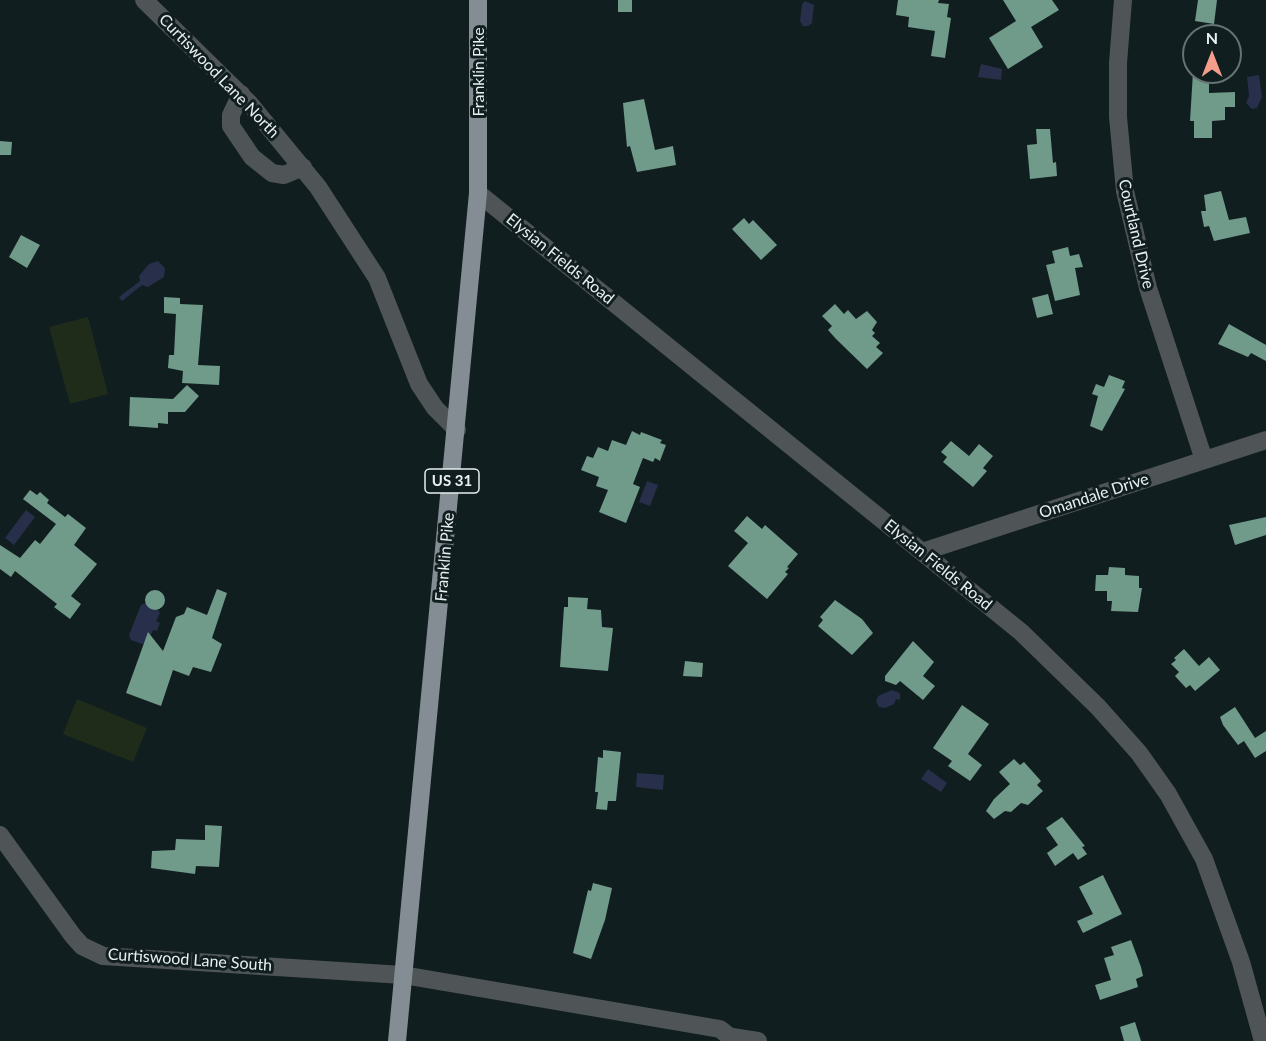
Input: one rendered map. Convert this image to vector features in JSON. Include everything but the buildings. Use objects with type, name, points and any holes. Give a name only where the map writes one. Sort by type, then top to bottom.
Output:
[{"type":"main road","name":"Franklin Pike","points":[[397,1041],[478,193],[478,0]]},
{"type":"street","name":"Curtiswood Lane North","points":[[144,0],[241,94],[303,167],[334,210],[377,278],[419,384],[435,408],[457,430]]},
{"type":"street","name":"Courtland Drive","points":[[1123,0],[1118,63],[1118,117],[1126,201],[1157,319],[1204,460]]},
{"type":"street","points":[[241,94],[234,105],[231,126],[252,157],[272,173],[284,175],[303,167]]},
{"type":"street","name":"Elysian Fields Road","points":[[478,193],[1050,658],[1121,732],[1168,794],[1203,859],[1241,962],[1263,1041]]},
{"type":"street","name":"Omandale Drive","points":[[922,552],[1266,440]]},
{"type":"street","name":"Curtiswood Lane South","points":[[0,835],[67,929],[82,946],[97,954],[403,975],[657,1017],[720,1029],[733,1039],[758,1041]]},
{"type":"green space","points":[[88,317],[108,394],[70,404],[49,327]]},
{"type":"green space","points":[[77,699],[147,728],[133,762],[63,734]]},
{"type":"water","points":[[805,1],[814,5],[812,23],[808,26],[803,26],[800,21],[802,4]]},
{"type":"water","points":[[981,64],[1002,69],[1001,80],[978,77]]},
{"type":"water","points":[[1259,75],[1262,97],[1257,108],[1252,109],[1246,103],[1249,96],[1247,77]]},
{"type":"water","points":[[158,261],[165,268],[164,277],[148,287],[142,285],[122,301],[119,297],[140,281],[139,276],[149,264]]},
{"type":"water","points":[[647,481],[658,485],[650,506],[639,502]]},
{"type":"water","points":[[26,510],[35,517],[14,545],[5,538]]},
{"type":"water","points":[[146,603],[156,607],[160,613],[156,621],[160,623],[157,631],[153,630],[148,642],[142,644],[131,640],[129,635],[141,605]]},
{"type":"water","points":[[892,690],[900,693],[900,700],[896,699],[894,704],[885,708],[879,707],[876,702],[878,696]]},
{"type":"water","points":[[928,769],[947,783],[941,792],[921,779]]},
{"type":"water","points":[[637,773],[664,775],[663,790],[636,787]]}]
